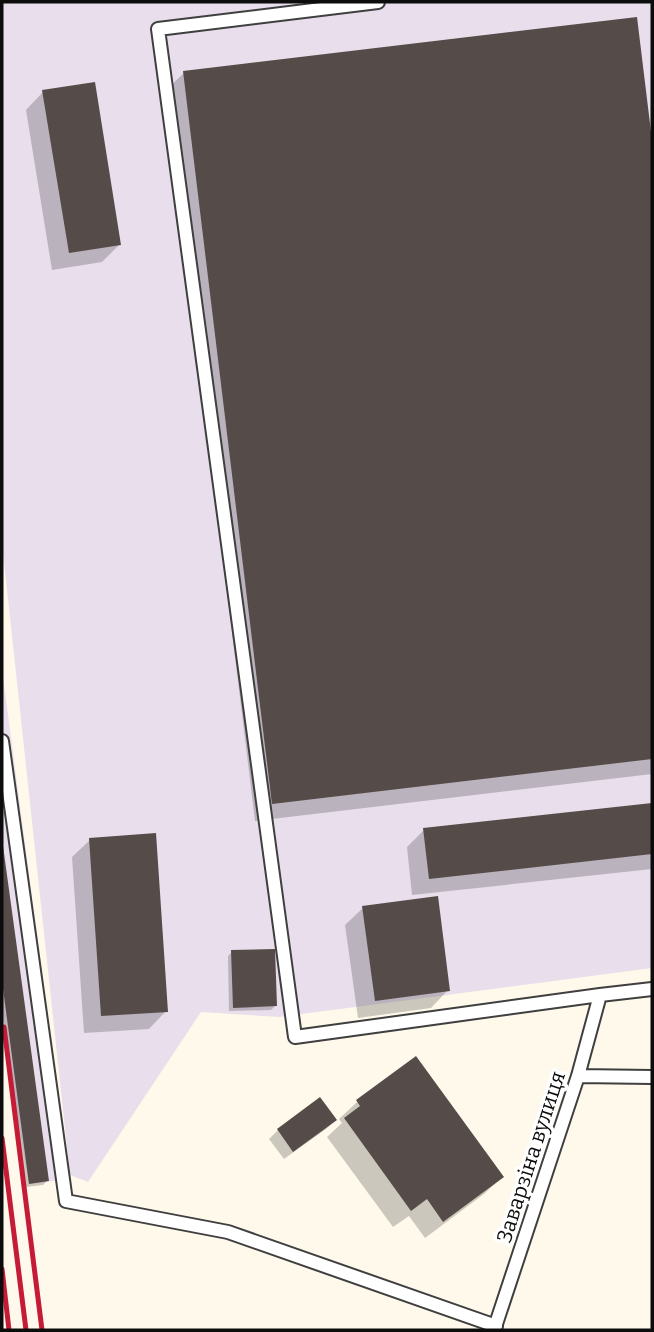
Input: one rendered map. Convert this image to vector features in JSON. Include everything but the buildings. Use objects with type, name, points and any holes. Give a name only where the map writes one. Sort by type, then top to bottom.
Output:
[{"type":"lane","points":[[378,2],[158,29],[295,1037],[652,989]]},
{"type":"lane","points":[[2,741],[66,1201],[228,1232],[495,1328]]},
{"type":"lane","name":"Заварзіна вулиця","points":[[495,1328],[578,1076],[600,995]]},
{"type":"lane","points":[[578,1076],[652,1077]]},
{"type":"shaded area","points":[[2,2],[652,2],[652,968],[279,1017],[201,1012],[88,1182],[70,1175],[2,543]]},
{"type":"shaded area","points":[[2,669],[69,1179],[29,1184],[2,1026]]},
{"type":"railway","points":[[4,1027],[42,1330]]},
{"type":"railway","points":[[2,1138],[26,1330]]},
{"type":"railway","points":[[2,1269],[9,1330]]}]
